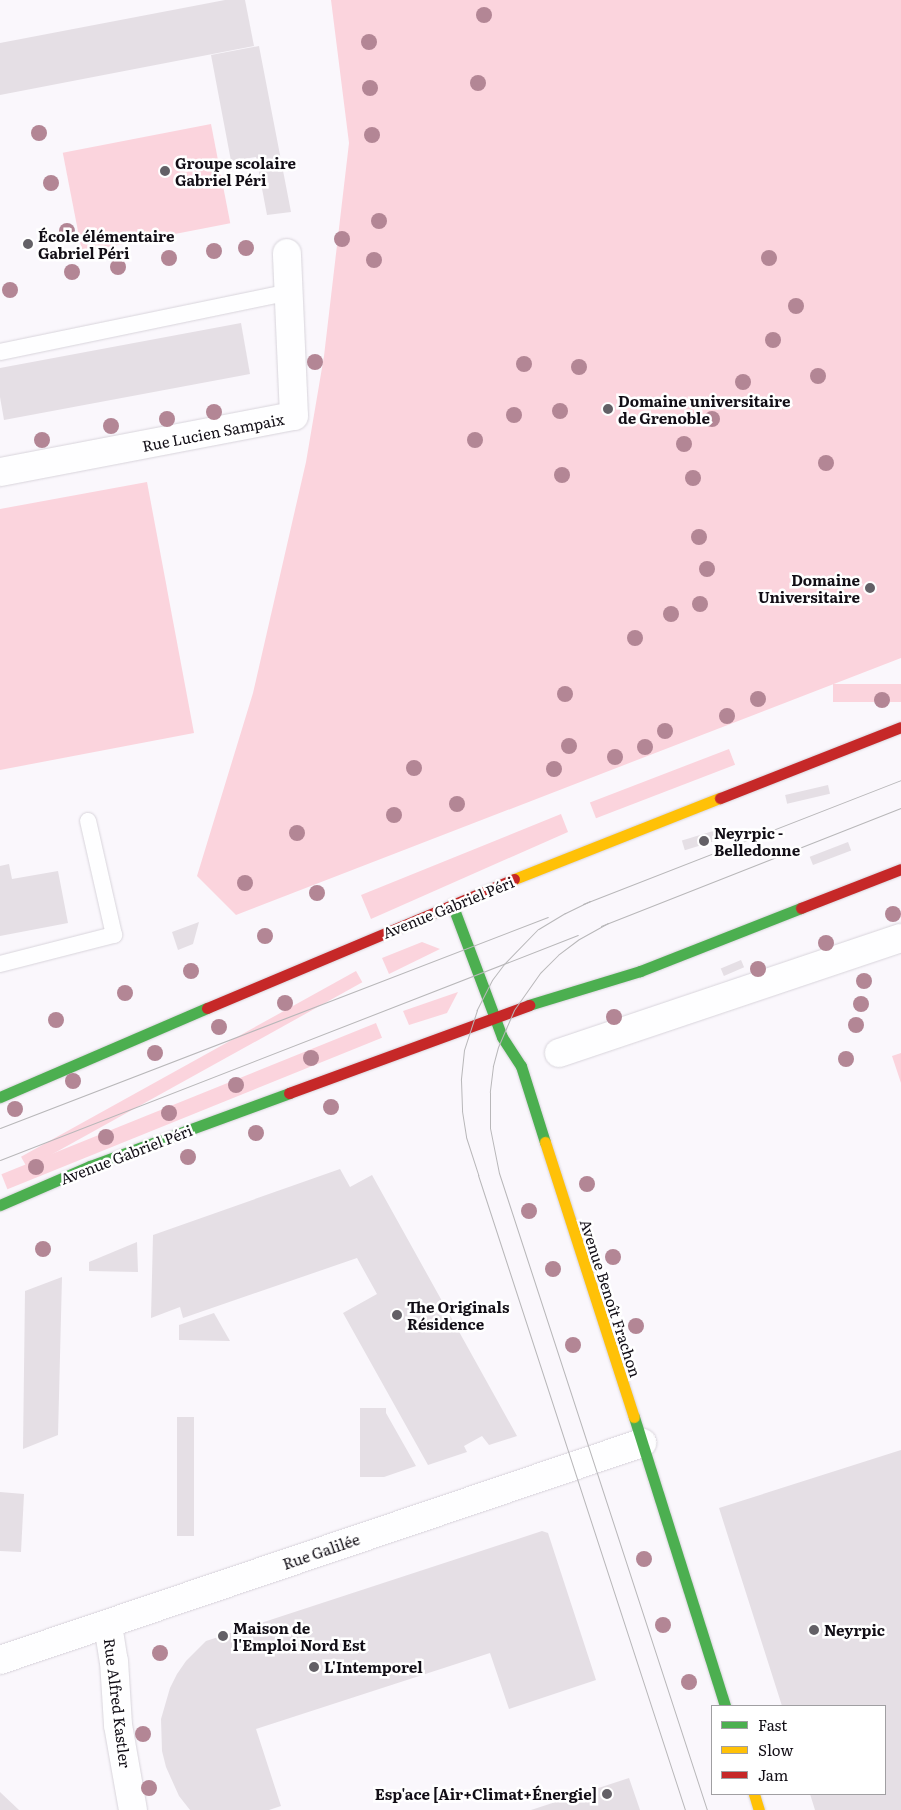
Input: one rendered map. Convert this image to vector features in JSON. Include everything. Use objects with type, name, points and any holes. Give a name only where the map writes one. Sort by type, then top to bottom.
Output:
[{"type":"main road","name":"Avenue Gabriel Péri","points":[[0,1097],[452,904],[901,727]]},
{"type":"main road","name":"Avenue Gabriel Péri","points":[[0,1205],[90,1166],[495,1017],[640,971],[901,869]]},
{"type":"main road","name":"Avenue Benoît Frachon","points":[[452,904],[502,1037],[520,1066],[725,1705]]},
{"type":"main road","points":[[754,1795],[759,1810]]},
{"type":"street","name":"Rue Lucien Sampaix","points":[[0,472],[294,416],[287,253]]},
{"type":"street","points":[[559,1053],[901,938]]},
{"type":"street","name":"Rue Galilée","points":[[0,1660],[642,1443]]},
{"type":"street","name":"Rue Alfred Kastler","points":[[108,1625],[114,1661],[118,1725],[133,1810]]},
{"type":"lane","points":[[0,352],[289,292]]},
{"type":"lane","points":[[0,964],[114,935],[88,821]]},
{"type":"shaded area","name":"Domaine universitaire de Grenoble","points":[[331,0],[901,0],[901,658],[236,915],[197,876],[253,693],[306,462],[324,356],[349,143]]},
{"type":"shaded area","points":[[211,124],[230,223],[82,252],[63,153]]},
{"type":"shaded area","points":[[147,482],[194,733],[0,770],[0,509]]},
{"type":"shaded area","points":[[833,684],[901,684],[901,702],[833,702]]},
{"type":"shaded area","points":[[729,749],[735,765],[596,818],[590,802]]},
{"type":"shaded area","points":[[561,814],[568,832],[371,919],[361,895]]},
{"type":"shaded area","points":[[422,942],[440,949],[389,974],[382,958]]},
{"type":"shaded area","points":[[356,971],[362,982],[27,1168],[21,1157]]},
{"type":"shaded area","points":[[458,992],[447,1013],[409,1025],[403,1011]]},
{"type":"shaded area","points":[[376,1023],[382,1038],[7,1189],[1,1174]]},
{"type":"shaded area","points":[[901,1053],[901,1083],[892,1056]]},
{"type":"building","points":[[225,0],[245,0],[254,46],[0,95],[0,43]]},
{"type":"building","points":[[259,46],[291,212],[267,215],[256,157],[231,161],[211,55]]},
{"type":"building","points":[[241,323],[250,374],[4,420],[0,397],[0,368]]},
{"type":"building","name":"Neyrpic - Belledonne","points":[[828,785],[830,794],[787,804],[785,795]]},
{"type":"building","name":"Neyrpic - Belledonne","points":[[723,828],[726,838],[685,850],[682,841]]},
{"type":"building","name":"Neyrpic - Belledonne","points":[[848,842],[851,850],[813,865],[810,857]]},
{"type":"building","points":[[9,864],[12,879],[58,871],[68,923],[0,936],[0,866]]},
{"type":"building","points":[[199,922],[193,944],[178,950],[172,932]]},
{"type":"building","points":[[741,960],[744,967],[724,976],[721,969]]},
{"type":"building","name":"The Originals Résidence","points":[[340,1169],[350,1187],[372,1175],[517,1436],[489,1445],[482,1436],[464,1446],[467,1452],[428,1465],[343,1313],[377,1294],[357,1258],[183,1318],[180,1307],[151,1318],[153,1235]]},
{"type":"building","points":[[137,1242],[138,1272],[89,1271],[89,1262]]},
{"type":"building","points":[[62,1277],[58,1435],[23,1449],[25,1291]]},
{"type":"building","points":[[214,1313],[230,1341],[179,1340],[179,1325]]},
{"type":"building","points":[[360,1408],[386,1408],[386,1413],[416,1466],[384,1477],[360,1477]]},
{"type":"building","points":[[177,1417],[194,1417],[194,1536],[177,1536]]},
{"type":"building","name":"Neyrpic","points":[[901,1450],[901,1810],[815,1810],[810,1795],[886,1795],[886,1705],[782,1705],[719,1508]]},
{"type":"building","points":[[0,1492],[24,1494],[21,1552],[0,1551]]},
{"type":"building","name":"L'Intemporel","points":[[542,1531],[548,1533],[596,1680],[509,1709],[490,1653],[256,1729],[281,1806],[269,1810],[190,1810],[179,1796],[166,1767],[162,1751],[161,1719],[170,1688],[177,1674],[186,1661],[206,1641]]},
{"type":"building","name":"Esp'ace [Air+Climat+Énergie]","points":[[629,1778],[640,1810],[531,1810]]},
{"type":"building","points":[[0,1792],[19,1810],[0,1810]]},
{"type":"tram line","points":[[583,904],[901,780]]},
{"type":"tram line","points":[[601,926],[901,808]]},
{"type":"tram line","points":[[590,901],[538,929],[504,964],[492,980],[477,1010],[464,1050],[461,1080],[462,1111],[466,1137],[478,1175],[685,1810]]},
{"type":"tram line","points":[[0,1128],[548,917]]},
{"type":"tram line","points":[[608,923],[579,939],[558,955],[540,973],[514,1010],[498,1047],[493,1066],[490,1092],[490,1128],[499,1173],[707,1810]]},
{"type":"tram line","points":[[0,1160],[578,935]]},
{"type":"traffic: fast","points":[[452,904],[502,1037],[521,1066],[545,1142]]},
{"type":"traffic: fast","points":[[529,1005],[640,971],[801,908]]},
{"type":"traffic: fast","points":[[0,1097],[207,1008]]},
{"type":"traffic: fast","points":[[0,1205],[90,1166],[289,1093]]},
{"type":"traffic: fast","points":[[634,1417],[725,1705]]},
{"type":"traffic: slow","points":[[514,879],[720,798]]},
{"type":"traffic: slow","points":[[545,1142],[634,1417]]},
{"type":"traffic: slow","points":[[754,1795],[759,1810]]},
{"type":"traffic: jam","points":[[720,798],[901,727]]},
{"type":"traffic: jam","points":[[801,908],[901,869]]},
{"type":"traffic: jam","points":[[207,1008],[514,879]]},
{"type":"traffic: jam","points":[[289,1093],[529,1005]]},
{"type":"place","name":"Groupe scolaire Gabriel Péri","points":[[165,171]]},
{"type":"place","name":"École élémentaire Gabriel Péri","points":[[28,244]]},
{"type":"place","name":"Domaine universitaire de Grenoble","points":[[608,409]]},
{"type":"place","name":"Domaine Universitaire","points":[[870,588]]},
{"type":"place","name":"Neyrpic - Belledonne","points":[[704,841]]},
{"type":"place","name":"The Originals Résidence","points":[[397,1315]]},
{"type":"place","name":"Neyrpic","points":[[814,1630]]},
{"type":"place","name":"Maison de l'Emploi Nord Est","points":[[223,1636]]},
{"type":"place","name":"L'Intemporel","points":[[314,1667]]},
{"type":"place","name":"Esp'ace [Air+Climat+Énergie]","points":[[607,1794]]}]
